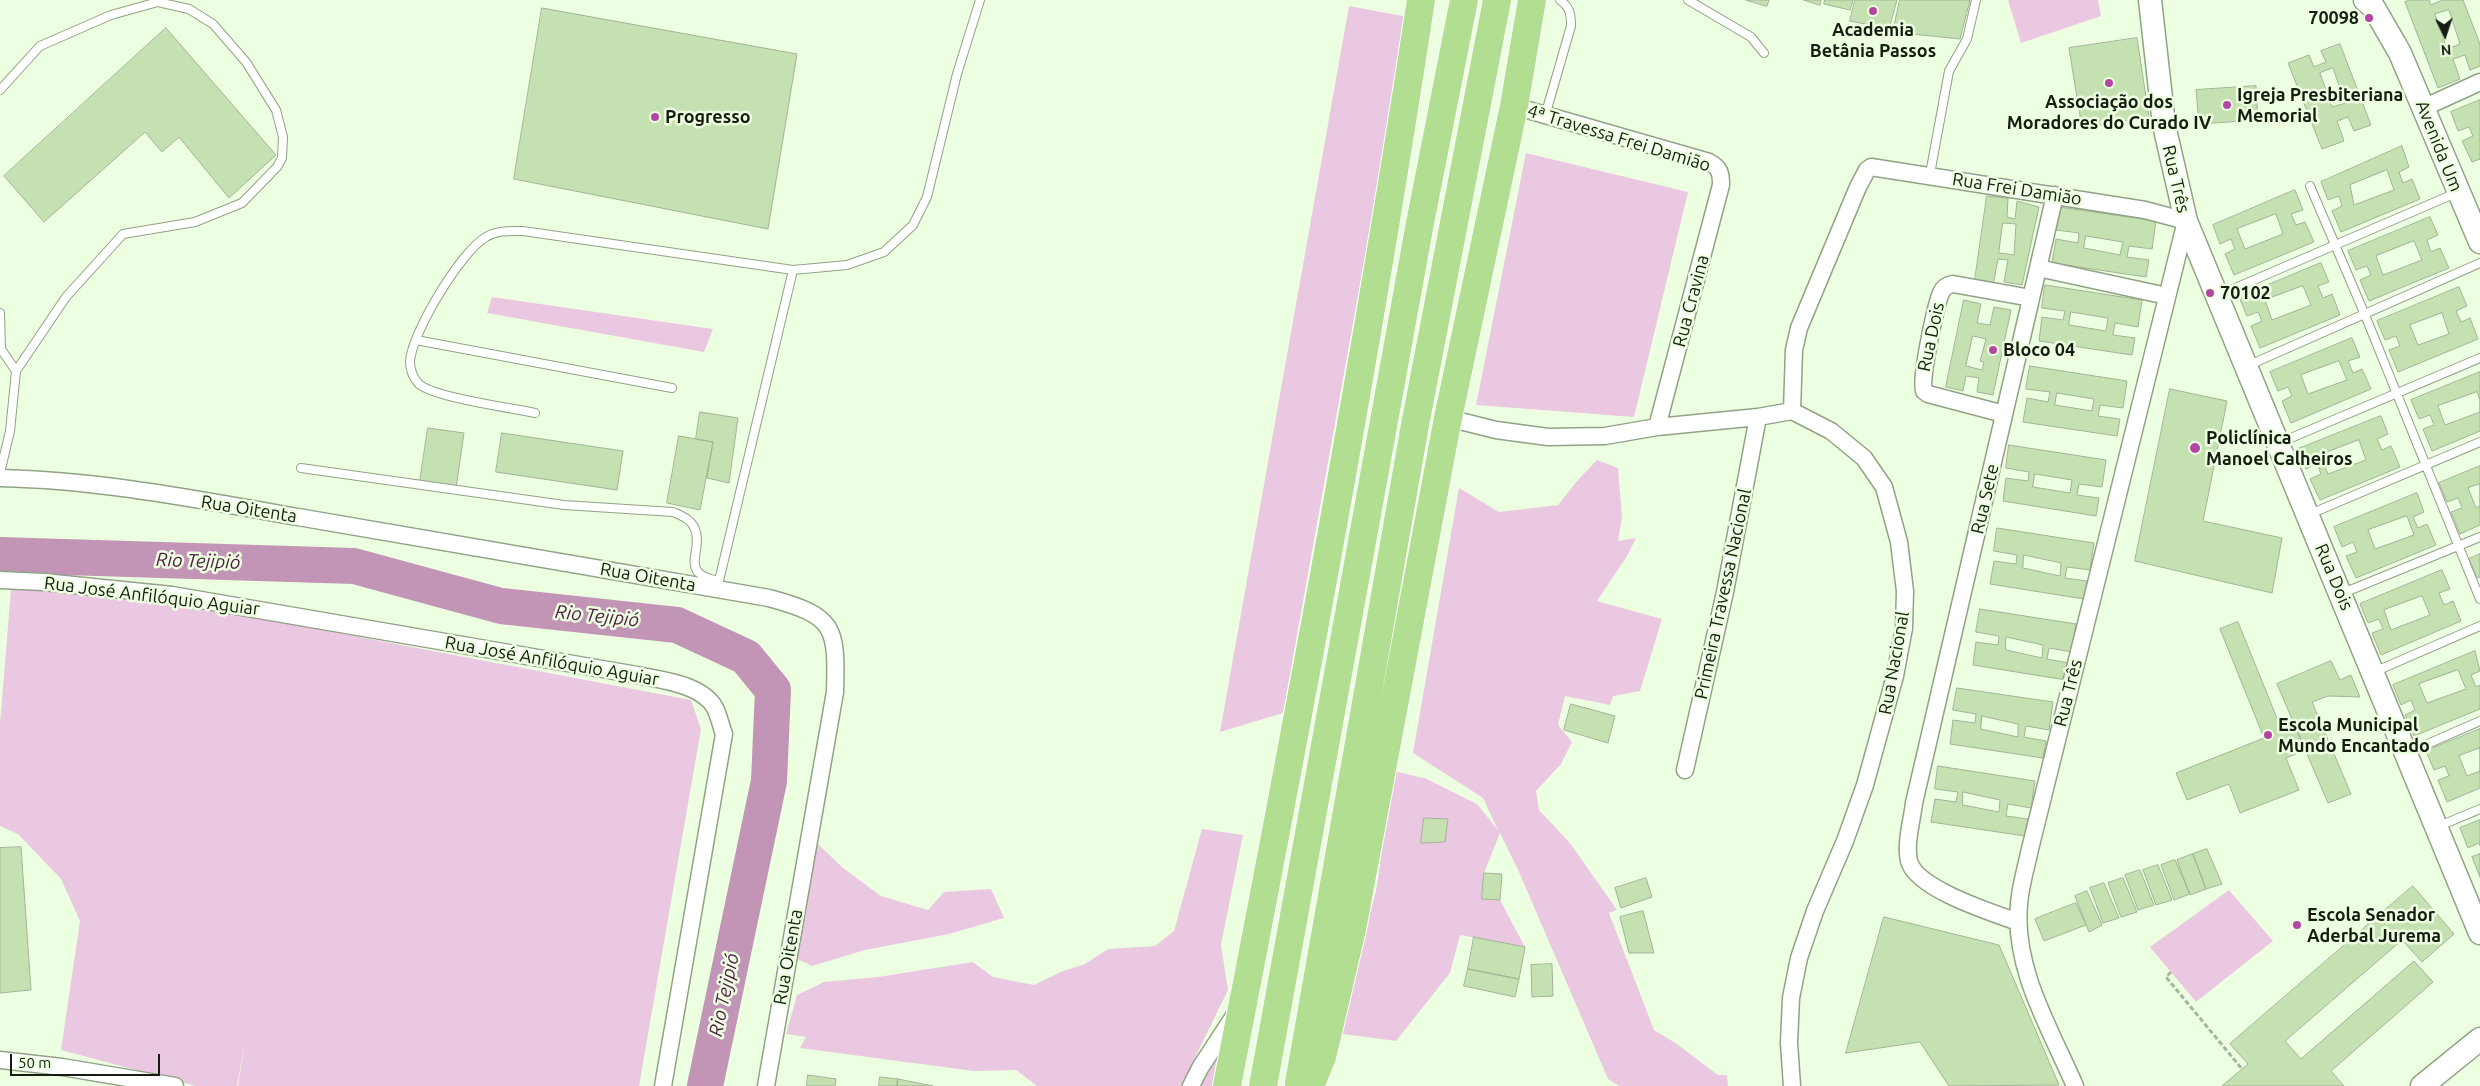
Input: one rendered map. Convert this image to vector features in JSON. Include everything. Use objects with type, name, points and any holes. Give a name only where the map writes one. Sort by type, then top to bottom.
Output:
[{"type":"highway","points":[[1227,1086],[1358,380],[1396,163],[1421,0]]},
{"type":"highway","points":[[1263,1086],[1420,223],[1464,0]]},
{"type":"highway","points":[[1298,1086],[1415,425],[1497,0]]},
{"type":"highway","points":[[1310,1086],[1322,1057],[1352,929],[1448,418],[1514,106],[1532,0]]},
{"type":"street","name":"Rua Três","points":[[2075,1086],[2030,981],[2022,953],[2018,905],[2030,849],[2186,221],[2164,126],[2150,0]]},
{"type":"street","name":"Avenida Um","points":[[2365,0],[2374,8],[2390,34],[2480,242]]},
{"type":"street","points":[[2423,108],[2480,82]]},
{"type":"street","name":"4ª Travessa Frei Damião","points":[[1514,106],[1709,162],[1718,167],[1721,174]]},
{"type":"street","name":"Rua Frei Damião","points":[[1792,410],[1794,350],[1799,328],[1858,187],[1867,170],[1871,167],[1930,174],[2145,210],[2186,221]]},
{"type":"street","name":"Rua Cravina","points":[[1657,427],[1721,185],[1721,174]]},
{"type":"street","name":"Rua Sete","points":[[2018,922],[1976,908],[1943,892],[1916,874],[1909,862],[1908,845],[1914,803],[2055,195]]},
{"type":"street","name":"Rua Dois","points":[[2186,221],[2372,673],[2407,752],[2436,828],[2470,902],[2480,933]]},
{"type":"street","points":[[2038,268],[2167,296]]},
{"type":"street","name":"Rua Dois","points":[[2004,414],[1928,394],[1924,391],[1922,378],[1936,312],[1941,293],[1948,285],[1952,284],[2031,298]]},
{"type":"street","points":[[1448,418],[1496,430],[1548,437],[1605,436],[1657,427],[1758,417],[1792,410]]},
{"type":"street","name":"Rua Nacional","points":[[1792,410],[1831,431],[1864,458],[1884,487],[1899,542],[1905,592],[1904,628],[1895,676],[1878,745],[1845,841],[1815,911],[1799,958],[1791,998],[1789,1043],[1792,1086]]},
{"type":"street","name":"Primeira Travessa Nacional","points":[[1685,770],[1725,592],[1758,417]]},
{"type":"street","name":"Rua Oitenta","points":[[0,478],[47,479],[174,496],[718,585],[800,607],[821,619],[834,636],[836,655],[835,692],[766,1086]]},
{"type":"street","name":"Rua José Anfilóquio Aguiar","points":[[0,580],[44,582],[182,596],[638,675],[678,684],[701,693],[715,707],[724,734],[663,1086]]},
{"type":"street","points":[[1192,1086],[1200,1068],[1243,1002]]},
{"type":"street","points":[[2422,1086],[2480,1039]]},
{"type":"street","points":[[0,1060],[175,1086]]},
{"type":"lane","points":[[535,413],[438,393],[419,384],[412,374],[410,361],[416,340],[443,287],[465,256],[486,236],[500,231],[522,231],[793,270],[847,265],[884,252],[913,225],[927,197],[957,74],[980,0]]},
{"type":"lane","points":[[1545,116],[1571,26],[1571,14],[1567,5],[1560,0]]},
{"type":"lane","points":[[1688,0],[1751,37],[1764,53]]},
{"type":"lane","points":[[1930,174],[1949,71],[1967,39],[1976,0]]},
{"type":"lane","points":[[0,90],[40,46],[111,15],[158,2],[189,8],[212,24],[246,62],[276,110],[283,137],[282,158],[277,167],[242,203],[196,222],[124,234],[66,298],[16,371],[10,431],[0,473]]},
{"type":"lane","points":[[2310,186],[2365,315],[2457,547],[2480,599]]},
{"type":"lane","points":[[2217,296],[2458,193]]},
{"type":"lane","points":[[2245,367],[2480,263]]},
{"type":"lane","points":[[301,468],[564,505],[674,512],[690,520],[696,530],[696,567],[698,573],[705,579],[718,585],[793,270]]},
{"type":"lane","points":[[0,313],[1,349],[16,371]]},
{"type":"lane","points":[[416,340],[672,388]]},
{"type":"lane","points":[[2277,444],[2480,358]]},
{"type":"lane","points":[[2308,515],[2480,442]]},
{"type":"lane","points":[[2341,594],[2480,537]]},
{"type":"lane","points":[[2372,673],[2480,626]]},
{"type":"lane","points":[[2407,752],[2480,720]]},
{"type":"lane","points":[[2436,828],[2480,809]]},
{"type":"path","points":[[2171,972],[2166,976],[2242,1069]]},
{"type":"shaded area","points":[[2008,0],[2098,0],[2101,16],[2021,43]]},
{"type":"shaded area","points":[[1349,6],[1408,17],[1283,713],[1220,732]]},
{"type":"shaded area","points":[[1526,153],[1688,192],[1634,417],[1476,405]]},
{"type":"shaded area","points":[[492,297],[713,329],[704,352],[487,313]]},
{"type":"shaded area","points":[[1597,460],[1618,468],[1622,517],[1618,541],[1636,538],[1627,556],[1597,601],[1662,619],[1640,691],[1613,696],[1610,705],[1565,696],[1558,725],[1572,742],[1561,764],[1536,791],[1539,810],[1570,843],[1617,910],[1609,913],[1654,1030],[1677,1044],[1718,1075],[1727,1075],[1728,1086],[1619,1086],[1608,1079],[1519,872],[1500,833],[1484,873],[1482,899],[1500,900],[1525,947],[1460,935],[1450,973],[1396,1041],[1343,1034],[1345,1007],[1376,891],[1394,771],[1427,779],[1477,804],[1498,830],[1483,798],[1413,753],[1459,488],[1499,512],[1558,505]]},
{"type":"shaded area","points":[[11,589],[152,593],[312,628],[691,700],[701,729],[639,1086],[238,1086],[245,1041],[237,1086],[196,1086],[61,1050],[80,921],[61,879],[18,834],[0,826],[0,724]]},
{"type":"shaded area","points":[[1202,829],[1243,835],[1221,945],[1228,990],[1181,1086],[1037,1086],[1016,1070],[974,1071],[800,1048],[806,1037],[786,1034],[797,995],[824,982],[878,977],[973,962],[993,977],[1034,985],[1063,971],[1085,964],[1108,949],[1155,946],[1174,931]]},
{"type":"shaded area","points":[[816,842],[843,868],[881,896],[928,910],[944,892],[991,889],[1004,918],[949,934],[865,950],[812,966],[795,958],[805,919]]},
{"type":"shaded area","points":[[2229,890],[2273,941],[2196,1002],[2150,947]]},
{"type":"shaded area","points":[[1224,1038],[1215,1086],[1198,1086]]},
{"type":"building","points":[[1746,0],[1769,0],[1767,6]]},
{"type":"building","points":[[1804,0],[1821,0],[1820,5]]},
{"type":"building","points":[[1825,0],[1853,0],[1850,10],[1824,4]]},
{"type":"building","name":"Academia Betânia Passos","points":[[1855,0],[1897,0],[1889,29],[1850,21]]},
{"type":"building","points":[[1900,0],[1970,0],[1960,39],[1893,32]]},
{"type":"building","points":[[2410,0],[2429,0],[2431,5],[2442,0],[2463,0],[2480,44],[2480,66],[2470,70],[2465,55],[2453,59],[2460,79],[2438,88],[2405,2]]},
{"type":"building","name":"Progresso","points":[[542,8],[797,54],[768,229],[514,179]]},
{"type":"building","points":[[2449,10],[2460,44],[2447,49],[2435,14]]},
{"type":"building","points":[[166,28],[276,155],[229,198],[179,137],[162,152],[145,132],[44,222],[4,176]]},
{"type":"building","name":"Associação dos Moradores do Curado IV","points":[[2137,38],[2149,117],[2082,128],[2069,48]]},
{"type":"building","points":[[2340,44],[2371,125],[2354,131],[2348,117],[2337,121],[2344,141],[2322,149],[2288,63],[2309,55],[2314,67],[2326,62],[2321,51]]},
{"type":"building","points":[[2333,68],[2345,103],[2332,107],[2320,73]]},
{"type":"building","name":"Igreja Presbiteriana Memorial","points":[[2256,86],[2258,120],[2199,124],[2196,90]]},
{"type":"building","points":[[2480,100],[2480,159],[2472,162],[2462,141],[2473,136],[2469,127],[2458,131],[2451,112]]},
{"type":"building","points":[[2402,146],[2409,167],[2399,172],[2403,183],[2412,179],[2420,199],[2341,232],[2332,211],[2342,206],[2339,196],[2328,200],[2321,182]]},
{"type":"building","points":[[2387,170],[2394,190],[2354,205],[2350,185]]},
{"type":"building","points":[[2295,190],[2303,210],[2291,214],[2296,225],[2305,222],[2314,242],[2234,275],[2225,254],[2235,249],[2231,239],[2220,244],[2213,225]]},
{"type":"building","points":[[1987,196],[2008,198],[2007,217],[2015,219],[2017,201],[2039,207],[2022,285],[2004,282],[2008,260],[1998,259],[1993,285],[1975,280]]},
{"type":"building","points":[[2059,207],[2156,221],[2152,249],[2129,246],[2127,257],[2149,260],[2146,277],[2052,263],[2056,239],[2078,243],[2079,233],[2056,230]]},
{"type":"building","points":[[2276,214],[2283,234],[2245,249],[2237,229]]},
{"type":"building","points":[[2430,217],[2438,235],[2427,240],[2431,252],[2440,248],[2449,268],[2369,301],[2360,280],[2371,275],[2367,266],[2356,270],[2348,251]]},
{"type":"building","points":[[2003,223],[2016,224],[2014,255],[1999,253]]},
{"type":"building","points":[[2086,236],[2123,242],[2120,255],[2084,248]]},
{"type":"building","points":[[2414,241],[2422,260],[2383,275],[2376,256]]},
{"type":"building","points":[[2321,263],[2329,282],[2318,286],[2323,298],[2332,294],[2340,315],[2260,348],[2251,326],[2262,321],[2258,312],[2247,316],[2239,297]]},
{"type":"building","points":[[2045,285],[2142,300],[2138,327],[2115,323],[2113,335],[2135,338],[2132,355],[2039,341],[2042,317],[2063,320],[2065,311],[2042,308]]},
{"type":"building","points":[[2303,286],[2311,305],[2272,320],[2265,300]]},
{"type":"building","points":[[2459,287],[2467,306],[2456,311],[2461,322],[2470,318],[2478,339],[2398,372],[2389,350],[2400,346],[2396,336],[2385,340],[2377,321]]},
{"type":"building","name":"Bloco 04","points":[[1964,300],[1981,304],[1977,323],[1990,325],[1994,307],[2011,310],[1993,395],[1977,392],[1979,378],[1966,376],[1963,391],[1946,387]],"holes":[[[1973,336],[1986,339],[1980,361],[1984,362],[1982,370],[1966,366]]]},
{"type":"building","points":[[2071,312],[2108,318],[2106,331],[2069,325]]},
{"type":"building","points":[[2442,313],[2449,334],[2418,345],[2410,325]]},
{"type":"building","points":[[2352,338],[2360,357],[2348,361],[2353,373],[2362,369],[2371,389],[2291,423],[2282,401],[2292,396],[2288,387],[2278,391],[2270,372]]},
{"type":"building","points":[[2339,361],[2347,380],[2308,394],[2301,375]]},
{"type":"building","points":[[2030,366],[2127,381],[2123,408],[2100,405],[2098,416],[2120,419],[2117,436],[2023,422],[2027,398],[2048,402],[2050,392],[2026,389]]},
{"type":"building","points":[[2480,372],[2480,431],[2432,451],[2423,429],[2434,425],[2430,415],[2419,419],[2411,400]]},
{"type":"building","name":"Policlínica Manoel Calheiros","points":[[2170,389],[2227,401],[2203,521],[2282,538],[2272,593],[2135,561]]},
{"type":"building","points":[[2477,392],[2480,400],[2480,412],[2445,425],[2438,406]]},
{"type":"building","points":[[2057,393],[2094,399],[2092,411],[2055,405]]},
{"type":"building","points":[[700,412],[738,418],[729,483],[707,478],[713,442],[696,439]]},
{"type":"building","points":[[2381,416],[2388,434],[2377,439],[2382,450],[2391,446],[2400,467],[2320,500],[2310,479],[2321,474],[2317,464],[2306,469],[2298,449]]},
{"type":"building","points":[[428,428],[464,433],[456,488],[420,481]]},
{"type":"building","points":[[502,433],[623,451],[617,490],[496,472]]},
{"type":"building","points":[[679,436],[713,442],[700,510],[667,503]]},
{"type":"building","points":[[2359,440],[2366,460],[2328,474],[2320,455]]},
{"type":"building","points":[[2009,445],[2106,460],[2102,487],[2079,484],[2077,495],[2099,498],[2096,516],[2003,501],[2006,478],[2028,481],[2029,472],[2006,468]]},
{"type":"building","points":[[2480,466],[2480,525],[2460,534],[2451,512],[2462,508],[2458,498],[2447,502],[2439,483]]},
{"type":"building","points":[[2035,474],[2072,480],[2070,493],[2033,487]]},
{"type":"building","points":[[2480,484],[2480,506],[2476,508],[2468,488]]},
{"type":"building","points":[[2417,493],[2424,512],[2413,517],[2418,528],[2427,524],[2436,545],[2356,578],[2346,556],[2357,552],[2353,542],[2342,547],[2334,527]]},
{"type":"building","points":[[2407,516],[2414,535],[2375,549],[2368,530]]},
{"type":"building","points":[[1997,528],[2094,543],[2090,570],[2067,567],[2065,578],[2087,581],[2084,599],[1990,584],[1994,561],[2016,564],[2017,555],[1994,551]]},
{"type":"building","points":[[2480,554],[2480,577],[2477,578],[2469,559]]},
{"type":"building","points":[[2024,555],[2061,563],[2060,576],[2023,568]]},
{"type":"building","points":[[2442,570],[2450,589],[2439,593],[2444,605],[2453,601],[2461,621],[2381,655],[2372,633],[2383,629],[2379,619],[2368,623],[2360,604]]},
{"type":"building","points":[[2422,596],[2430,615],[2391,630],[2384,610]]},
{"type":"building","points":[[1980,609],[2076,624],[2072,652],[2049,648],[2047,659],[2069,663],[2066,680],[1973,665],[1976,642],[1998,645],[1999,636],[1976,632]]},
{"type":"building","points":[[2238,622],[2283,733],[2296,728],[2306,750],[2286,758],[2299,790],[2240,813],[2229,784],[2187,800],[2176,773],[2264,738],[2220,629]]},
{"type":"building","points":[[2006,637],[2043,645],[2042,658],[2006,650]]},
{"type":"building","points":[[2475,651],[2480,671],[2471,675],[2476,687],[2480,685],[2480,709],[2414,736],[2405,715],[2415,710],[2411,700],[2401,705],[2393,685]]},
{"type":"building","points":[[2331,661],[2340,680],[2351,675],[2360,697],[2328,696],[2312,702],[2351,794],[2328,803],[2277,684]]},
{"type":"building","points":[[2458,670],[2466,689],[2427,703],[2419,684]]},
{"type":"building","points":[[1957,688],[2053,702],[2049,730],[2026,726],[2024,737],[2046,741],[2043,758],[1950,744],[1953,720],[1975,723],[1976,714],[1953,710]]},
{"type":"building","points":[[1571,704],[1615,716],[1608,743],[1564,730]]},
{"type":"building","points":[[1982,716],[2018,724],[2018,737],[1981,729]]},
{"type":"building","points":[[2480,729],[2480,788],[2447,802],[2438,780],[2449,776],[2445,766],[2434,770],[2426,751]]},
{"type":"building","points":[[2480,748],[2480,771],[2467,776],[2459,756]]},
{"type":"building","points":[[1938,766],[2035,781],[2031,808],[2008,804],[2006,816],[2028,819],[2025,836],[1931,822],[1935,799],[1956,802],[1958,792],[1935,789]]},
{"type":"building","points":[[1963,792],[2000,800],[1999,812],[1963,805]]},
{"type":"building","points":[[1424,818],[1448,819],[1445,842],[1421,843]]},
{"type":"building","points":[[2480,820],[2480,846],[2479,843],[2468,848],[2460,828]]},
{"type":"building","points":[[21,847],[31,990],[0,993],[0,848]]},
{"type":"building","points":[[2207,849],[2222,884],[2206,889],[2193,854]]},
{"type":"building","points":[[2193,854],[2206,889],[2190,895],[2177,860]]},
{"type":"building","points":[[2480,854],[2480,877],[2472,857]]},
{"type":"building","points":[[2175,860],[2190,894],[2174,900],[2161,865]]},
{"type":"building","points":[[2158,865],[2172,900],[2156,905],[2143,870]]},
{"type":"building","points":[[2140,870],[2154,905],[2138,910],[2125,875]]},
{"type":"building","points":[[1484,873],[1502,874],[1500,900],[1482,899]]},
{"type":"building","points":[[1646,878],[1652,897],[1621,908],[1615,888]]},
{"type":"building","points":[[2123,878],[2137,912],[2121,917],[2108,883]]},
{"type":"building","points":[[2104,883],[2119,918],[2103,923],[2090,888]]},
{"type":"building","name":"Escola Senador Aderbal Jurema","points":[[2413,886],[2454,934],[2422,962],[2402,940],[2285,1041],[2301,1059],[2414,961],[2433,982],[2331,1071],[2344,1086],[2222,1086],[2248,1064],[2230,1044]]},
{"type":"building","points":[[2087,891],[2102,925],[2089,932],[2075,896]]},
{"type":"building","points":[[2076,903],[2086,925],[2044,941],[2035,919]]},
{"type":"building","points":[[1643,911],[1654,953],[1629,953],[1620,917]]},
{"type":"building","points":[[1884,917],[1999,945],[2059,1085],[1949,1086],[1920,1042],[1846,1053]]},
{"type":"building","points":[[1474,937],[1525,947],[1519,979],[1468,969]]},
{"type":"building","points":[[1552,964],[1553,996],[1532,997],[1531,965]]},
{"type":"building","points":[[1468,969],[1519,979],[1515,997],[1464,986]]},
{"type":"building","points":[[808,1075],[836,1079],[835,1086],[807,1086]]},
{"type":"building","points":[[880,1077],[898,1079],[897,1086],[879,1086]]},
{"type":"building","points":[[898,1079],[933,1086],[897,1086]]},
{"type":"waterway","name":"Rio Tejipió","points":[[0,555],[354,566],[501,606],[677,625],[746,657],[773,690],[769,781],[705,1086]]},
{"type":"place","name":"Academia Betânia Passos","points":[[1873,11]]},
{"type":"place","name":"70098","points":[[2369,18]]},
{"type":"place","name":"Associação dos Moradores do Curado IV","points":[[2109,83]]},
{"type":"place","name":"Igreja Presbiteriana Memorial","points":[[2227,105]]},
{"type":"place","name":"Progresso","points":[[655,117]]},
{"type":"place","name":"70102","points":[[2210,293]]},
{"type":"place","name":"Bloco 04","points":[[1993,350]]},
{"type":"place","name":"Policlínica Manoel Calheiros","points":[[2195,448]]},
{"type":"place","name":"Escola Municipal Mundo Encantado","points":[[2268,735]]},
{"type":"place","name":"Escola Senador Aderbal Jurema","points":[[2297,925]]}]
